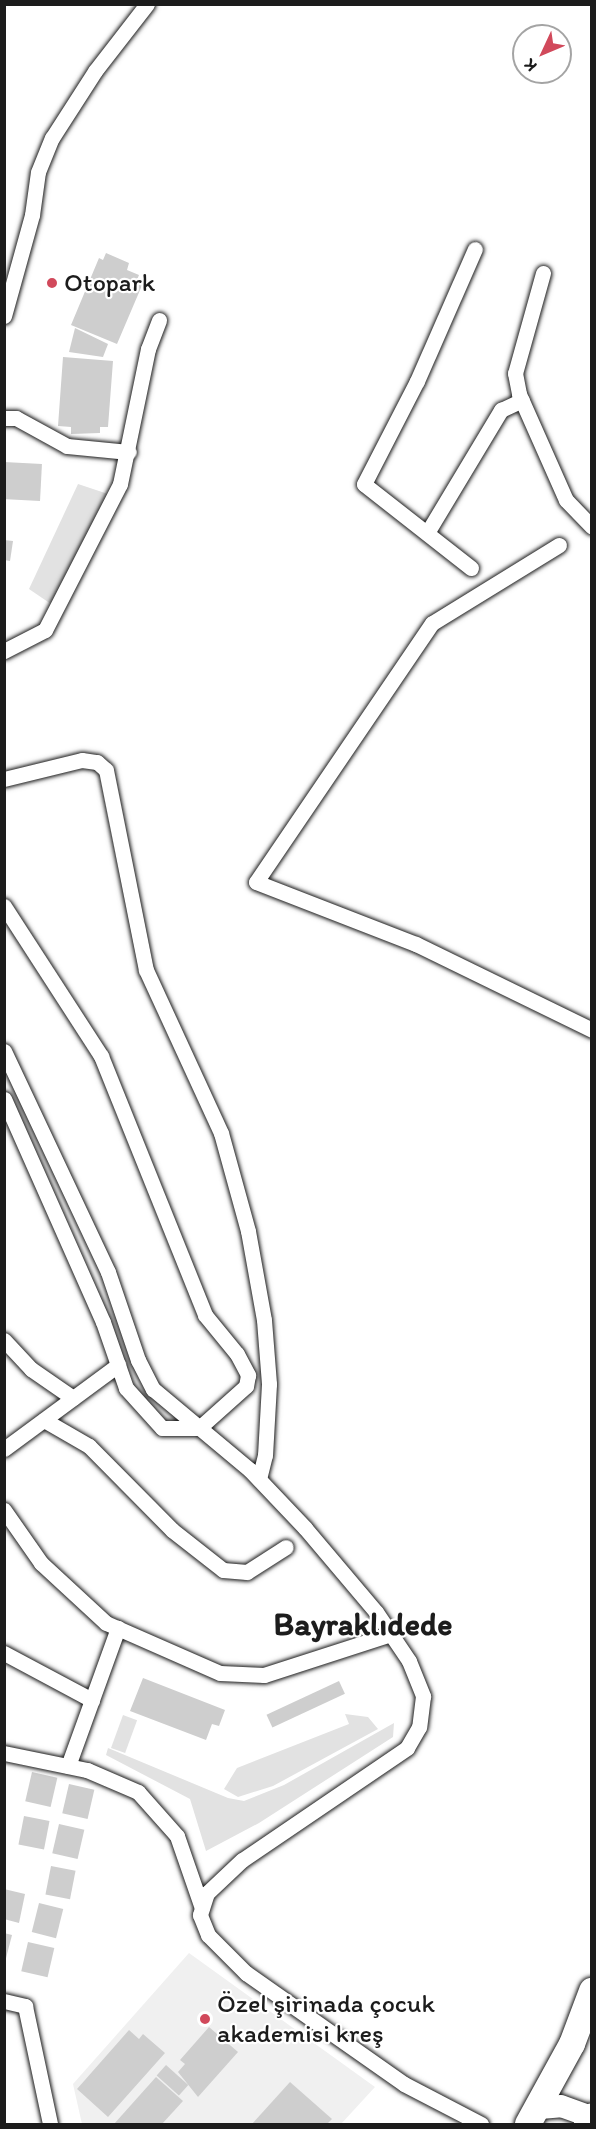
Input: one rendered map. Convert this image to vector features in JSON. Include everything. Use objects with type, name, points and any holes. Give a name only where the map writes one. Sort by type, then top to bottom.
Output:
[{"type":"highway","points":[[534,2116],[572,2044],[591,1991]]},
{"type":"highway","points":[[587,2124],[591,2117]]},
{"type":"main road","points":[[534,2116],[561,2106],[591,2117]]},
{"type":"street","points":[[4,316],[32,215],[38,172],[52,138],[95,71],[147,4]]},
{"type":"street","points":[[471,568],[364,484],[417,381],[475,249]]},
{"type":"street","points":[[543,273],[516,374],[522,400],[566,501],[591,527]]},
{"type":"street","points":[[4,651],[45,630],[120,484],[129,452],[148,349],[159,320]]},
{"type":"street","points":[[427,533],[501,410],[522,400]]},
{"type":"street","points":[[4,418],[16,418],[68,446],[129,452]]},
{"type":"street","points":[[559,545],[432,623],[256,882],[416,944],[591,1030]]},
{"type":"street","points":[[4,779],[82,760],[97,762],[106,770],[146,970],[221,1133],[248,1231],[264,1320],[269,1384],[266,1455],[259,1479]]},
{"type":"street","points":[[4,906],[101,1056],[205,1315],[237,1354],[248,1375],[246,1386],[199,1428],[162,1428],[126,1388],[4,1099]]},
{"type":"street","points":[[4,1051],[108,1272],[138,1360],[153,1389],[259,1479],[312,1537],[391,1634],[409,1661],[423,1696],[419,1726],[407,1748],[242,1860],[207,1893],[200,1915],[208,1935],[246,1973],[404,2084],[481,2124]]},
{"type":"street","points":[[4,1340],[31,1369],[73,1398]]},
{"type":"street","points":[[4,1449],[118,1365]]},
{"type":"street","points":[[44,1420],[89,1446],[172,1530],[223,1570],[247,1572],[286,1546]]},
{"type":"street","points":[[4,1510],[41,1563],[106,1623],[220,1673],[264,1676],[391,1634]]},
{"type":"street","points":[[68,1766],[118,1628]]},
{"type":"street","points":[[4,1653],[92,1700]]},
{"type":"street","points":[[4,1753],[68,1766],[138,1791],[177,1836],[202,1908]]},
{"type":"street","points":[[4,2001],[25,2006],[50,2124]]},
{"type":"shaded area","points":[[78,484],[108,494],[51,604],[29,589]]},
{"type":"shaded area","points":[[345,1714],[368,1717],[378,1729],[273,1786],[238,1797],[224,1789],[237,1768],[349,1724]]},
{"type":"shaded area","points":[[123,1715],[137,1720],[125,1753],[111,1748]]},
{"type":"shaded area","points":[[394,1723],[393,1737],[259,1823],[206,1851],[190,1799],[106,1755],[108,1748],[228,1798],[244,1801],[284,1785]]},
{"type":"shaded area","name":"Özel şirinada çocuk akademisi kreş","points":[[189,1953],[375,2087],[341,2124],[82,2124],[73,2084]]},
{"type":"building","points":[[106,253],[129,263],[127,270],[139,275],[137,280],[143,283],[117,344],[71,325],[99,258],[103,260]]},
{"type":"building","points":[[75,328],[108,344],[103,357],[69,352]]},
{"type":"building","points":[[63,357],[113,361],[108,427],[100,427],[100,433],[71,434],[71,427],[58,426]]},
{"type":"building","points":[[4,462],[42,464],[40,501],[4,499]]},
{"type":"building","points":[[4,540],[13,541],[10,561],[4,560]]},
{"type":"building","points":[[143,1678],[225,1710],[219,1726],[212,1724],[206,1740],[130,1711]]},
{"type":"building","points":[[339,1681],[345,1694],[272,1727],[266,1715]]},
{"type":"building","points":[[32,1772],[57,1778],[51,1807],[25,1801]]},
{"type":"building","points":[[69,1784],[94,1790],[88,1819],[62,1813]]},
{"type":"building","points":[[24,1816],[50,1821],[44,1849],[18,1844]]},
{"type":"building","points":[[59,1824],[84,1830],[78,1859],[52,1853]]},
{"type":"building","points":[[51,1866],[76,1871],[70,1899],[45,1894]]},
{"type":"building","points":[[4,1889],[25,1894],[19,1923],[4,1919]]},
{"type":"building","points":[[39,1903],[63,1909],[56,1938],[32,1932]]},
{"type":"building","points":[[4,1933],[12,1935],[5,1962],[4,1962]]},
{"type":"building","points":[[28,1942],[54,1948],[48,1977],[21,1971]]},
{"type":"building","points":[[209,2027],[238,2052],[198,2097],[178,2072],[185,2064],[180,2060]]},
{"type":"building","points":[[129,2030],[139,2039],[143,2034],[165,2053],[108,2117],[77,2089]]},
{"type":"building","points":[[166,2065],[188,2085],[179,2095],[157,2075]]},
{"type":"building","points":[[156,2077],[183,2101],[162,2124],[114,2124]]},
{"type":"building","points":[[290,2082],[332,2119],[327,2124],[252,2124]]},
{"type":"place","name":"Otopark","points":[[52,283]]},
{"type":"place","name":"Özel şirinada çocuk akademisi kreş","points":[[205,2019]]},
{"type":"district","name":"Bayraklıdede","points":[[363,1624]]}]
